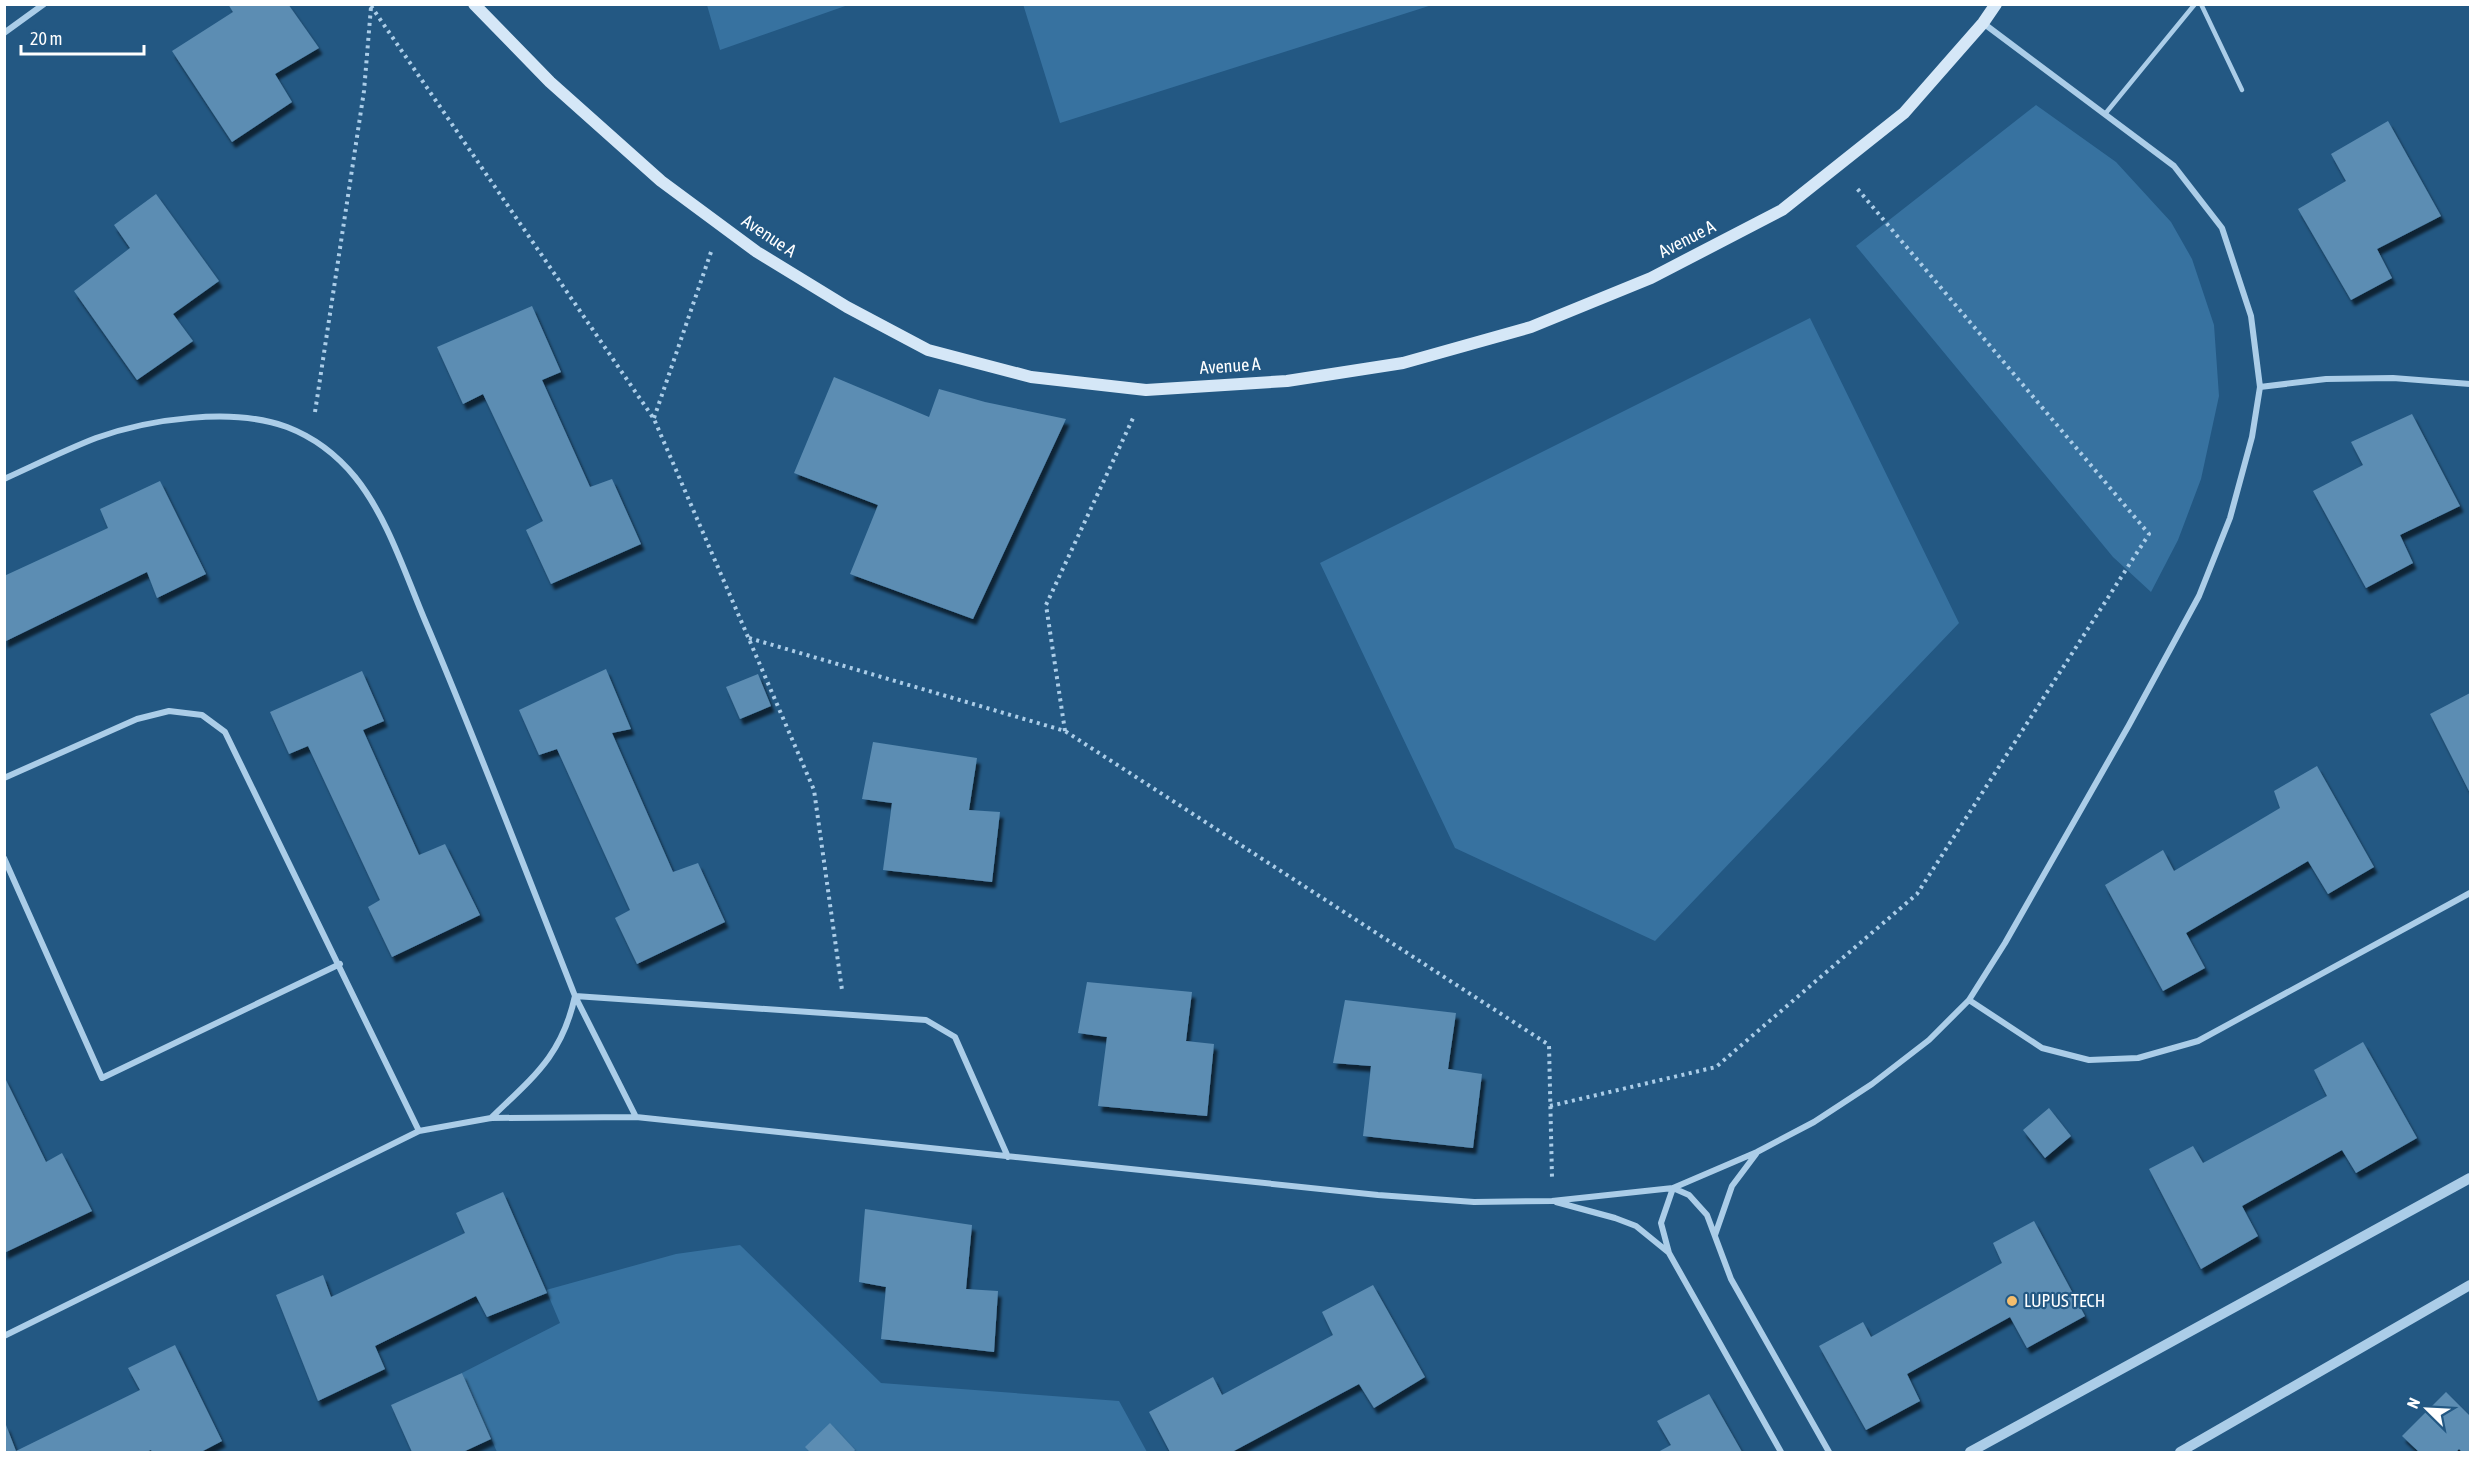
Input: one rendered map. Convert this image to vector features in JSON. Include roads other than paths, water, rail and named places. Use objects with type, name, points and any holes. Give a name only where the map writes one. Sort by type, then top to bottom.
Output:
[{"type":"main road","name":"Avenue A","points":[[474,4],[550,82],[661,181],[757,252],[847,307],[928,350],[1031,376],[1146,390],[1287,381],[1403,363],[1531,327],[1651,278],[1782,210],[1904,113],[1983,23],[1996,4]]},
{"type":"street","points":[[4,33],[44,4]]},
{"type":"street","points":[[4,1336],[420,1131],[491,1118],[636,1117],[1388,1196],[1474,1202],[1552,1201],[1674,1188],[1757,1152],[1814,1122],[1872,1084],[1929,1040],[1969,1000],[2011,933],[2129,725],[2199,596],[2230,518],[2252,436],[2260,387],[2251,316],[2222,228],[2174,166],[1983,23]]},
{"type":"street","points":[[2260,387],[2326,379],[2392,378],[2470,384]]},
{"type":"street","points":[[4,479],[97,438],[147,424],[196,418],[253,418],[287,427],[325,447],[354,476],[378,511],[476,741],[575,996],[636,1117]]},
{"type":"street","points":[[4,778],[137,719],[169,711],[202,715],[225,732],[420,1131]]},
{"type":"street","points":[[4,858],[102,1078],[340,964]]},
{"type":"street","points":[[1969,1000],[2042,1048],[2089,1060],[2138,1058],[2198,1041],[2470,893]]},
{"type":"street","points":[[575,996],[926,1020],[954,1036],[1008,1157]]},
{"type":"street","points":[[491,1118],[531,1079],[554,1052],[569,1023],[575,996]]},
{"type":"street","points":[[1715,1236],[1732,1186],[1757,1152]]},
{"type":"street","points":[[1970,1452],[2470,1178]]},
{"type":"street","points":[[1674,1188],[1689,1195],[1707,1215],[1731,1279],[1829,1452]]},
{"type":"street","points":[[1674,1188],[1661,1223],[1669,1253],[1781,1452]]},
{"type":"street","points":[[1552,1201],[1636,1226],[1669,1253]]},
{"type":"street","points":[[2180,1452],[2470,1285]]},
{"type":"lane","points":[[2105,114],[2195,4]]},
{"type":"lane","points":[[2201,4],[2242,90]]},
{"type":"place","name":"LUPUS TECH","points":[[2012,1301]]}]
